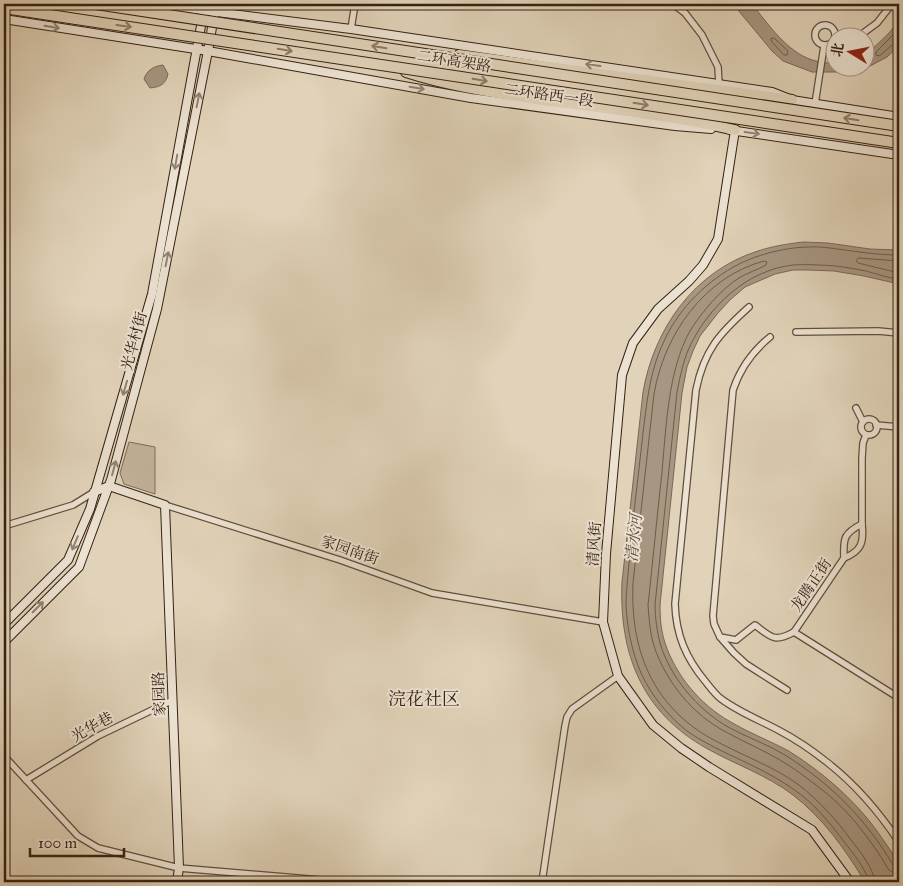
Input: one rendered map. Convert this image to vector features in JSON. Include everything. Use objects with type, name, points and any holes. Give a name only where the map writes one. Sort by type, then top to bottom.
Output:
[{"type":"highway","name":"二环高架路","points":[[96,4],[899,126]]},
{"type":"highway","name":"二环高架路","points":[[4,8],[899,143]]},
{"type":"highway","points":[[401,50],[468,56],[792,100]]},
{"type":"highway","points":[[388,66],[431,80],[481,91],[678,118],[735,130]]},
{"type":"main road","points":[[152,4],[215,8],[772,92],[792,100],[899,117]]},
{"type":"main road","name":"光华村街","points":[[4,624],[68,560],[90,509],[152,294],[204,7]]},
{"type":"main road","name":"光华村街","points":[[4,642],[79,567],[109,486],[157,309],[215,8]]},
{"type":"main road","name":"二环路西一段","points":[[4,19],[197,49],[471,98],[675,126],[735,130],[899,155]]},
{"type":"main road","name":"清风街","points":[[735,130],[718,239],[704,265],[658,309],[638,336],[622,375],[606,554],[603,622],[618,676],[653,725],[681,748],[709,767],[812,830],[850,882]]},
{"type":"main road","points":[[94,492],[109,486]]},
{"type":"main road","name":"家园南街","points":[[109,486],[164,505]]},
{"type":"main road","name":"家园路","points":[[164,505],[179,868],[177,882]]},
{"type":"street","points":[[351,29],[355,4]]},
{"type":"street","points":[[673,4],[685,13],[702,35],[718,67],[719,84]]},
{"type":"street","points":[[870,28],[877,23],[892,4]]},
{"type":"street","points":[[815,104],[824,46],[818,43],[815,38],[816,31],[820,26],[826,25],[832,28]]},
{"type":"street","points":[[749,307],[717,339],[702,365],[698,379],[675,604],[677,628],[691,662],[714,692],[735,708],[780,731],[828,763],[854,785],[875,809],[899,842]]},
{"type":"street","points":[[796,332],[878,331],[899,333]]},
{"type":"street","points":[[770,337],[747,361],[733,390],[714,624],[720,637],[746,664],[787,690]]},
{"type":"street","points":[[856,408],[863,422]]},
{"type":"street","points":[[876,425],[876,430],[873,434],[866,435],[860,427],[868,419],[876,425],[899,426]]},
{"type":"street","points":[[844,558],[854,554],[861,545],[863,535],[862,458],[863,443],[866,435]]},
{"type":"street","points":[[4,526],[73,505],[94,492]]},
{"type":"street","name":"家园南街","points":[[164,505],[340,560],[432,593],[603,622]]},
{"type":"street","name":"龙腾正街","points":[[862,524],[854,528],[845,537],[843,546],[844,558],[794,632],[899,698]]},
{"type":"street","points":[[734,653],[733,645],[736,640],[755,625],[774,638],[780,639],[794,632]]},
{"type":"street","points":[[720,637],[736,640]]},
{"type":"street","points":[[542,882],[567,717],[572,708],[618,676]]},
{"type":"street","name":"光华巷","points":[[26,780],[98,736],[173,700]]},
{"type":"street","points":[[4,756],[78,836],[98,848],[179,868],[344,882]]},
{"type":"shaded area","points":[[129,442],[155,447],[155,494],[124,484],[120,473]]},
{"type":"water","points":[[733,4],[752,4],[786,44],[803,56],[826,63],[826,72],[812,72],[783,61],[772,51]]},
{"type":"water","points":[[899,21],[899,46],[887,57],[876,63],[876,45]]},
{"type":"water","points":[[163,65],[168,74],[166,80],[160,86],[150,88],[144,79],[145,76],[151,69]]},
{"type":"water","name":"清水河","points":[[803,242],[899,250],[899,284],[834,271],[793,270],[775,274],[745,287],[718,313],[700,336],[687,367],[682,393],[660,605],[662,629],[665,643],[676,667],[682,678],[699,698],[718,714],[736,725],[787,750],[824,776],[848,797],[868,819],[896,859],[899,869],[899,882],[865,882],[833,835],[804,804],[772,781],[706,748],[665,717],[639,679],[630,657],[625,633],[622,608],[622,582],[643,392],[648,369],[657,346],[667,325],[681,305],[696,288],[715,273],[735,260],[758,251],[780,245]]},
{"type":"district","name":"浣花社区","points":[[424,699]]}]
